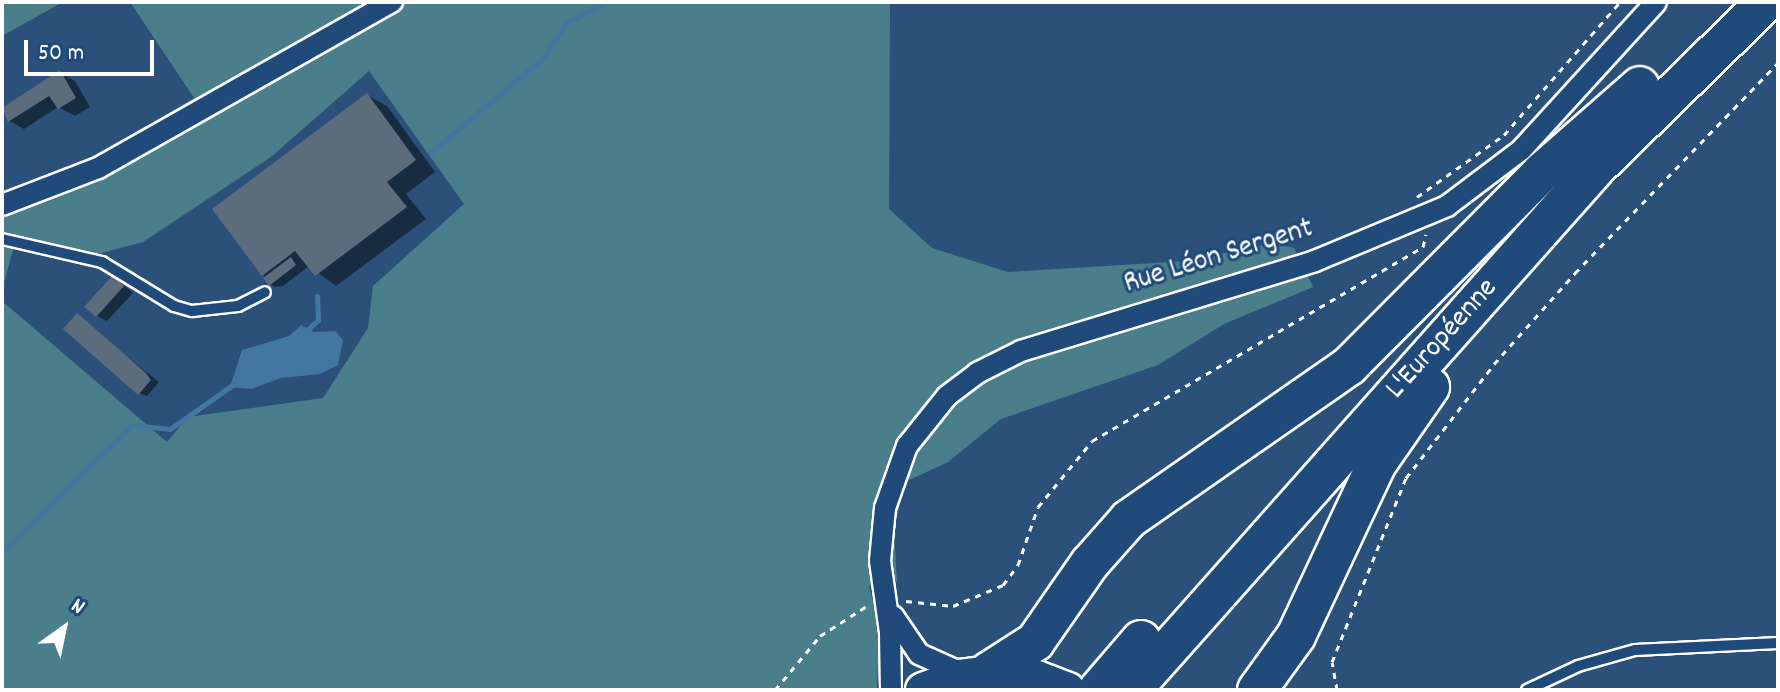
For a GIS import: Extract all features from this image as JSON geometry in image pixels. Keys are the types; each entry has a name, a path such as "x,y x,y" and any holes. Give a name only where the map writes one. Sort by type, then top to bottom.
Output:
{"highway":[{"name":"L'Européenne","path":"1132,690 1151,649 1640,86 1727,2"},
{"name":"L'Européenne","path":"1098,690 1151,649 1644,118 1766,2"},
{"path":"977,674 1035,642 1090,563 1129,519 1338,376 1542,172 1640,86"},
{"path":"1257,690 1296,636 1376,465 1518,277 1533,238"}],"main road":[{"path":"923,690 977,674 1027,675 1068,690"}],"street":[{"path":"2,205 98,168 392,2"},
{"name":"Rue Léon Sergent","path":"891,690 887,601 879,548 892,480 923,423 966,381 1021,351 1315,261 1421,220 1511,159 1656,2"},
{"path":"887,601 919,654 977,674"}],"lane":[{"path":"2,239 102,262 174,306 192,311 238,306 265,292"},
{"path":"1527,690 1567,670 1635,650 1778,643"}],"path":[{"path":"775,690 802,652 856,609 887,601 953,606 1003,585 1018,565 1038,507 1092,441 1423,247 1427,239 1415,198 1504,135 1620,2"},
{"path":"1337,690 1332,662 1406,478 1494,364 1575,273 1778,63"}],"green space":[{"path":"2,2 63,2 2,36"},
{"path":"130,2 890,2 889,209 932,248 1008,272 1187,261 1273,243 1294,248 1313,287 1224,324 1158,365 1001,419 948,462 905,482 894,530 897,582 869,586 879,626 877,690 2,690 2,301 167,442 188,417 323,398 368,328 373,286 464,204 369,71 271,157 143,242 83,258 15,242 2,291 2,194 112,148 194,98"}],"water":[{"path":"301,325 314,332 335,331 343,340 338,365 320,374 281,378 251,389 230,387 242,350 289,336"}],"building":[{"path":"60,70 76,98 58,109 49,96 8,122 2,108"},
{"path":"367,93 416,160 387,182 407,207 315,276 295,251 262,276 212,209"},
{"path":"291,257 296,265 269,286 263,278"},
{"path":"113,275 124,286 96,317 84,307"},
{"path":"77,313 151,380 138,395 63,329"}],"waterway":[{"path":"431,152 542,59 566,23 606,2"},
{"path":"307,330 318,320 317,296"},
{"path":"2,552 132,425 170,429 234,384"}]}
